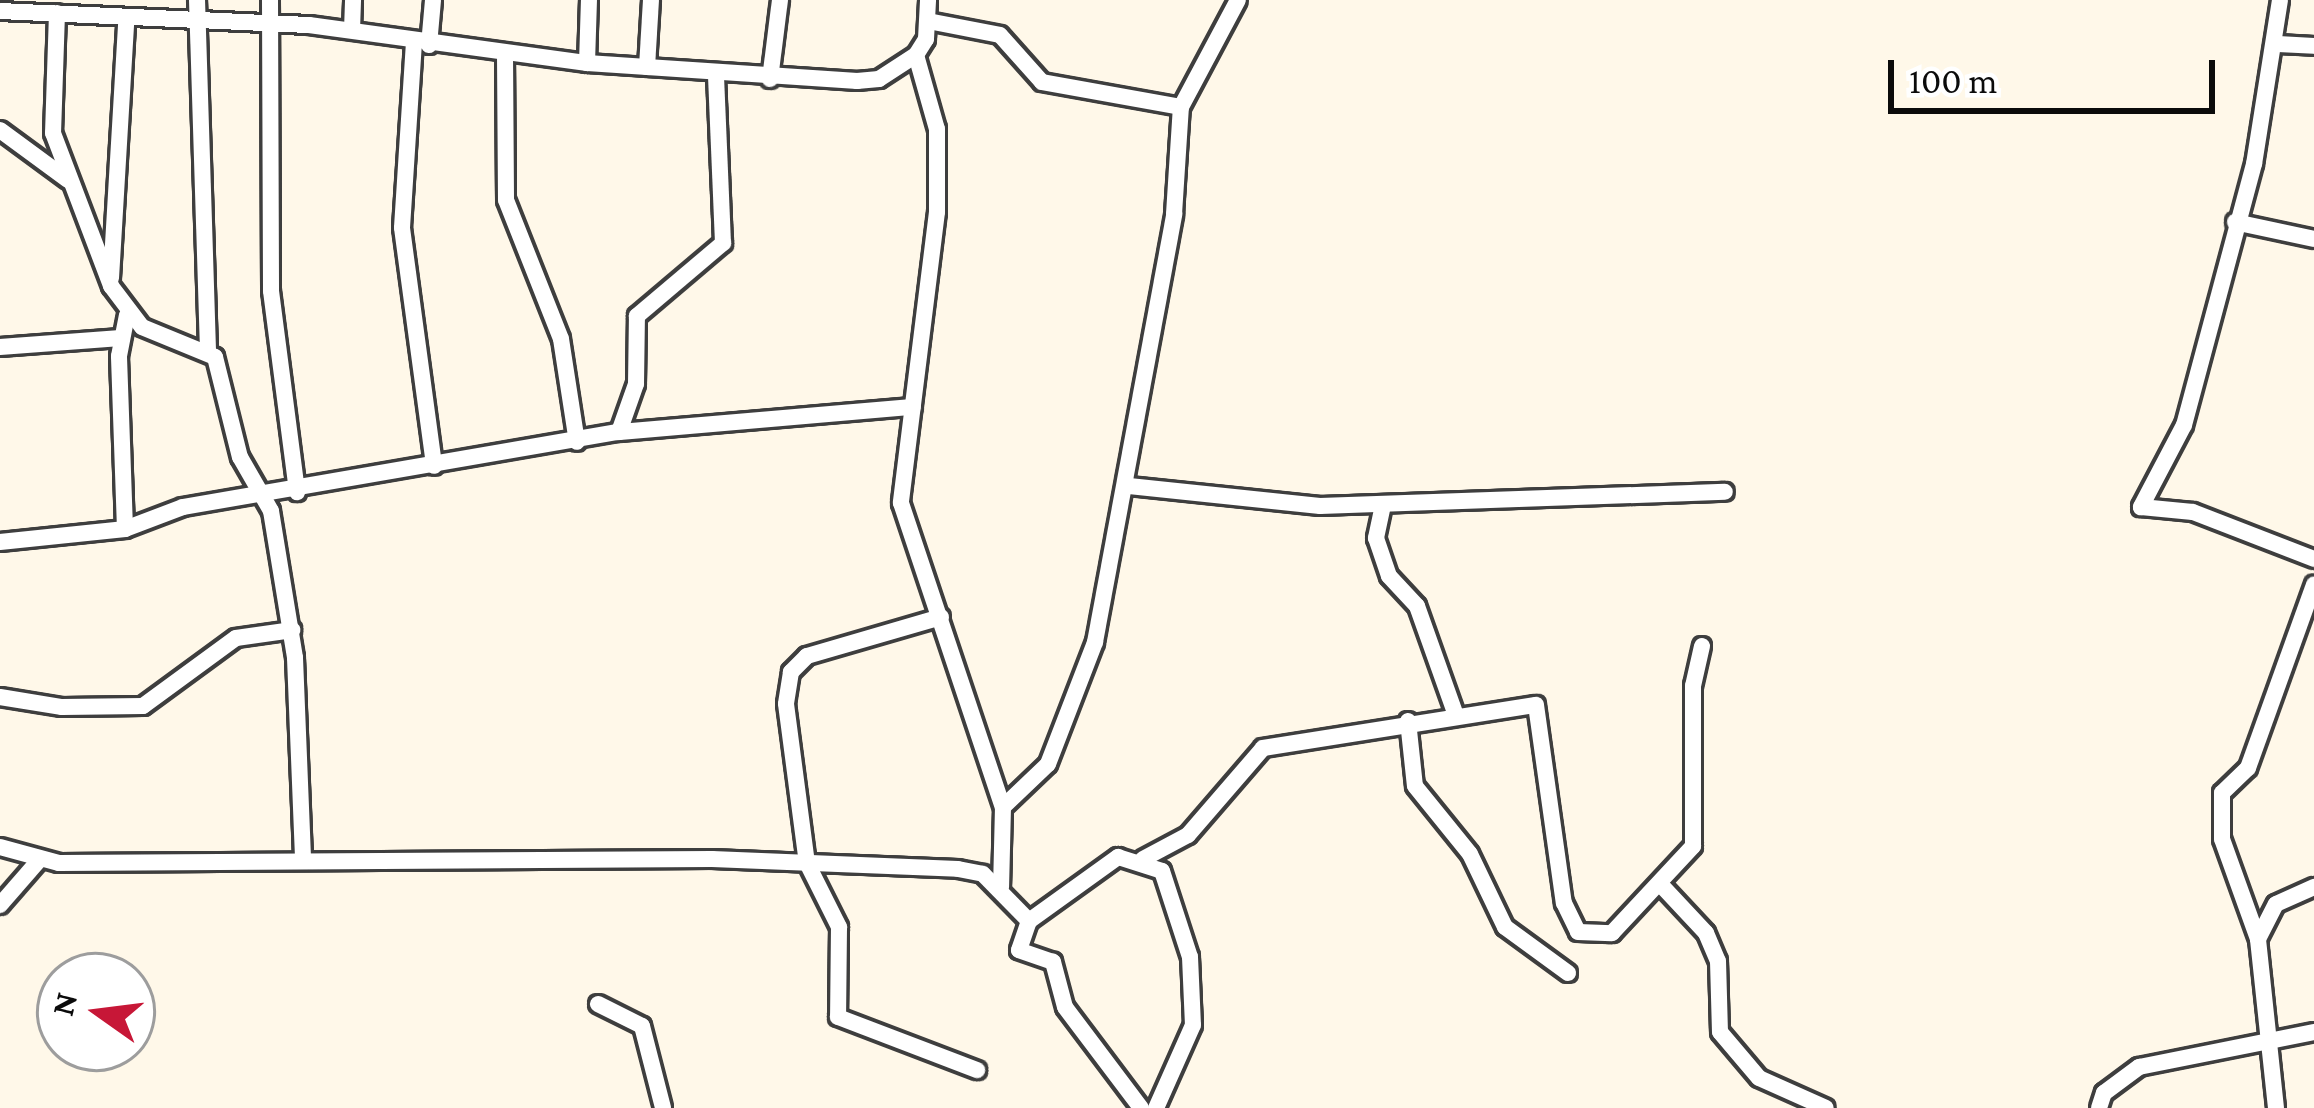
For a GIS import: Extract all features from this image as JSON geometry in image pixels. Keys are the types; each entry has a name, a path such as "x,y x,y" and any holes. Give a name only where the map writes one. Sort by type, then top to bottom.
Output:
{"street":[{"path":"197,0 208,351"},
{"path":"270,0 271,291 297,492"},
{"path":"352,30 353,0"},
{"path":"433,0 421,44 402,228 434,466"},
{"path":"587,64 589,0"},
{"path":"647,68 651,0"},
{"path":"770,79 780,0"},
{"path":"928,0 928,21 916,55 937,129 937,212 902,513 1003,807 1001,887"},
{"path":"1003,807 1048,764 1095,642 1130,486 1174,214 1181,107 1238,0"},
{"path":"2280,0 2278,44 2174,457 2141,507 2193,512 2314,559"},
{"path":"0,11 51,9 125,22 352,30 505,55 770,79 879,79 916,55"},
{"path":"51,9 48,108 111,286 127,315 208,351 221,368 240,457 266,497 292,629 303,858"},
{"path":"928,21 1000,35 1042,82 1181,107"},
{"path":"111,286 125,22"},
{"path":"2278,44 2314,46"},
{"path":"505,55 506,200 561,339 577,442"},
{"path":"619,432 636,384 637,316 723,243 716,74"},
{"path":"0,130 74,184"},
{"path":"2235,222 2314,239"},
{"path":"124,529 121,338 127,315"},
{"path":"0,346 121,338"},
{"path":"0,542 124,529 183,507 297,492 619,432 913,407"},
{"path":"1130,486 1383,505 1725,492"},
{"path":"1383,505 1376,538 1382,557 1426,627 1455,713"},
{"path":"2276,1108 2258,939 2222,839 2222,793 2248,768 2314,585"},
{"path":"941,617 807,656 791,672 786,704 806,863 839,927 838,1017 977,1070"},
{"path":"0,697 62,707 143,706 208,652 236,638 292,629"},
{"path":"1143,859 1188,836 1263,748 1455,713 1536,705 1553,860 1579,932 1612,933 1663,886 1693,846 1693,686 1702,646"},
{"path":"1408,721 1415,787 1470,854 1504,927 1527,951 1568,973"},
{"path":"0,847 40,859 806,863 958,869 1001,887 1029,921"},
{"path":"1141,1108 1065,1007 1052,962 1019,950 1029,921 1118,857 1143,859 1162,871 1174,900 1195,1002 1187,1047 1156,1108"},
{"path":"0,905 40,859"},
{"path":"1663,886 1706,933 1718,961 1720,1032 1759,1078 1826,1108"},
{"path":"2258,939 2276,904 2314,887"},
{"path":"598,1004 642,1026 663,1108"},
{"path":"2099,1108 2104,1093 2139,1067 2314,1032"}]}
